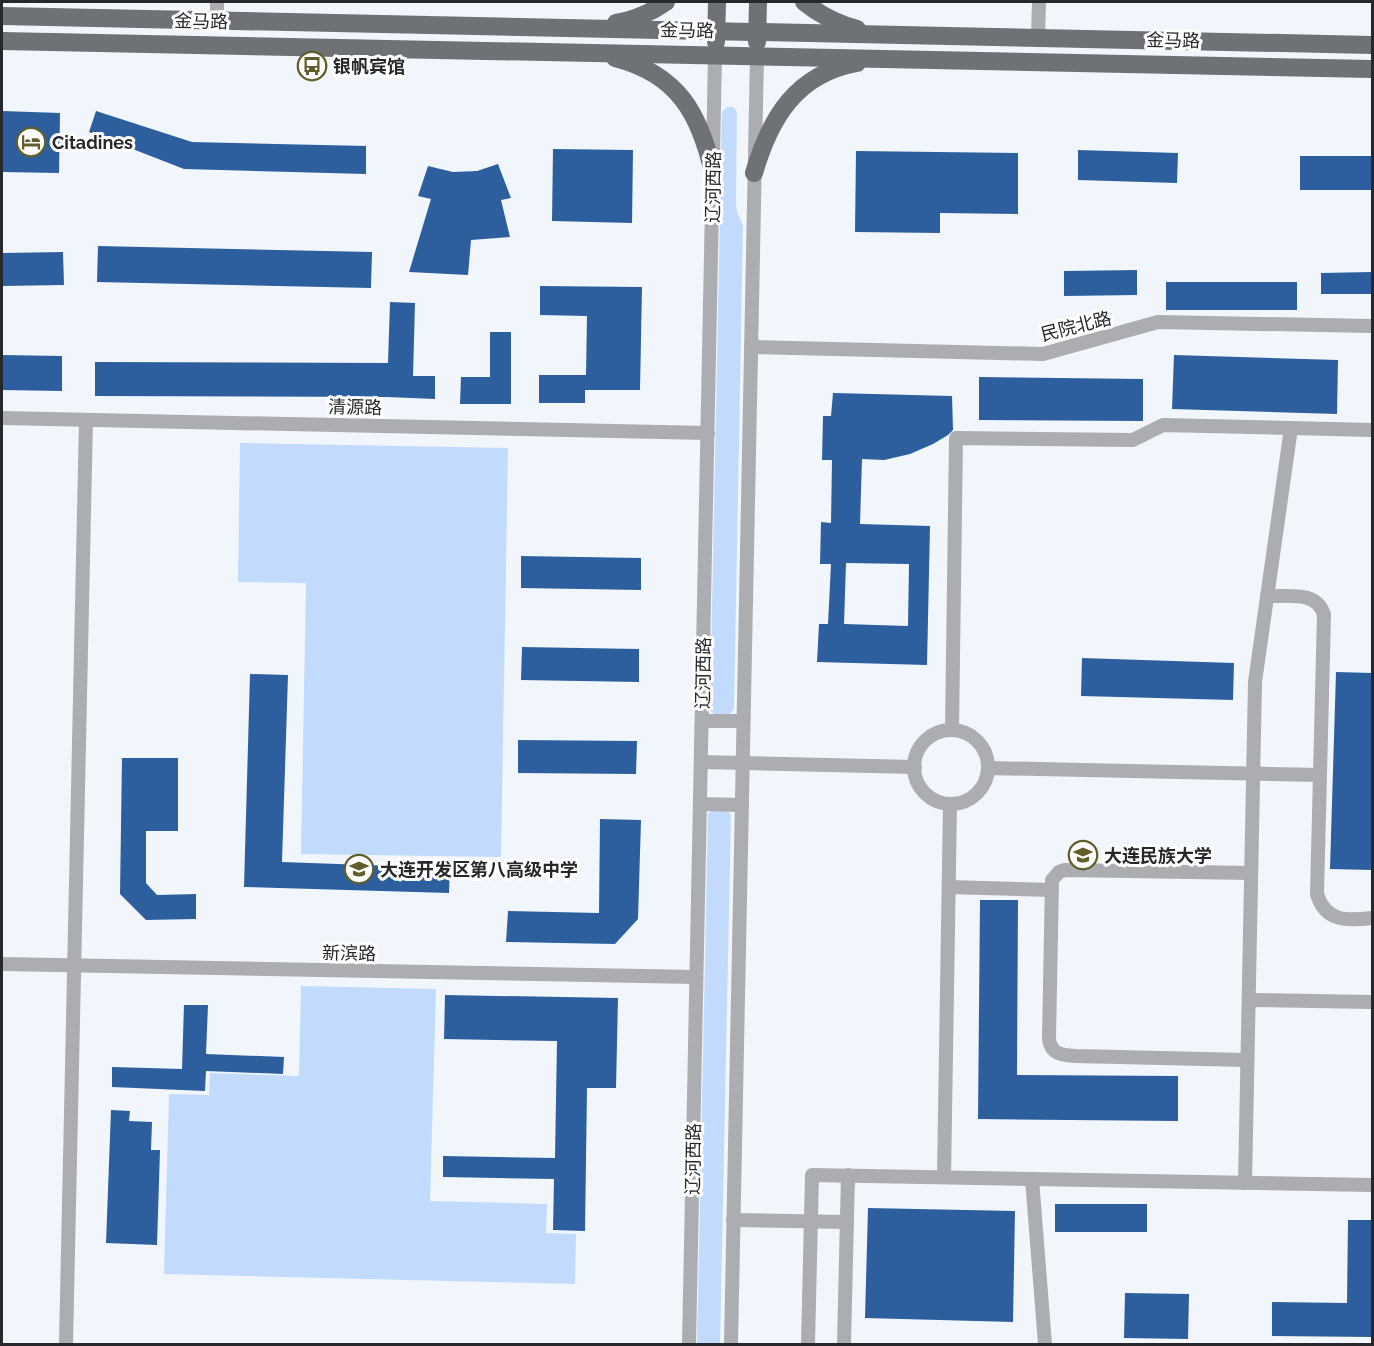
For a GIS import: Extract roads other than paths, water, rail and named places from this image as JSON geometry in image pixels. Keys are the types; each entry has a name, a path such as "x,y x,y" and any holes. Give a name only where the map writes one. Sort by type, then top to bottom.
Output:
{"main road":[{"path":"593,28 629,21 666,2"},
{"name":"辽河西路","path":"716,56 717,2"},
{"path":"757,56 758,2"},
{"path":"804,2 817,13 847,26 879,34"},
{"name":"金马路","path":"2,16 1372,45"},
{"name":"金马路","path":"2,41 1372,69"},
{"path":"592,53 627,61 657,75 679,93 697,120 713,173"},
{"path":"754,173 762,144 777,116 794,94 817,77 846,65 881,59"}],"street":[{"path":"217,2 217,21"},
{"path":"1038,38 1039,2"},
{"name":"辽河西路","path":"689,1344 716,56"},
{"path":"731,1344 757,56"},
{"name":"民院北路","path":"751,347 1043,354 1158,322 1372,326"},
{"name":"清源路","path":"2,418 708,433"},
{"path":"66,1344 86,420"},
{"path":"951,730 956,438 1133,440 1163,425 1372,430"},
{"path":"1245,1183 1256,681 1290,428"},
{"path":"1267,596 1308,597 1317,601 1322,608 1324,615 1317,894 1320,904 1328,912 1340,918 1354,920 1372,918"},
{"path":"702,721 743,721"},
{"path":"951,730 963,732 974,738 987,756 988,768 981,790 962,803 950,804 938,802 927,795 919,785 915,767 920,749 928,739 951,730"},
{"path":"701,762 915,767"},
{"path":"988,768 1320,775"},
{"path":"700,804 742,805"},
{"path":"944,1177 950,804"},
{"path":"1247,1060 1075,1056 1056,1053 1050,1047 1049,1039 1052,880 1055,875 1065,870 1251,873"},
{"path":"949,887 1052,890"},
{"name":"新滨路","path":"2,964 696,977"},
{"path":"1249,1000 1372,1002"},
{"path":"808,1344 812,1175 1372,1185"},
{"path":"844,1344 848,1175"},
{"path":"1032,1179 1045,1344"},
{"path":"733,1220 847,1222"}],"place":[{"name":"银帆宾馆","path":"312,66"},
{"name":"Citadines","path":"31,142"},
{"name":"大连民族大学","path":"1083,855"},
{"name":"大连开发区第八高级中学","path":"359,869"}]}
